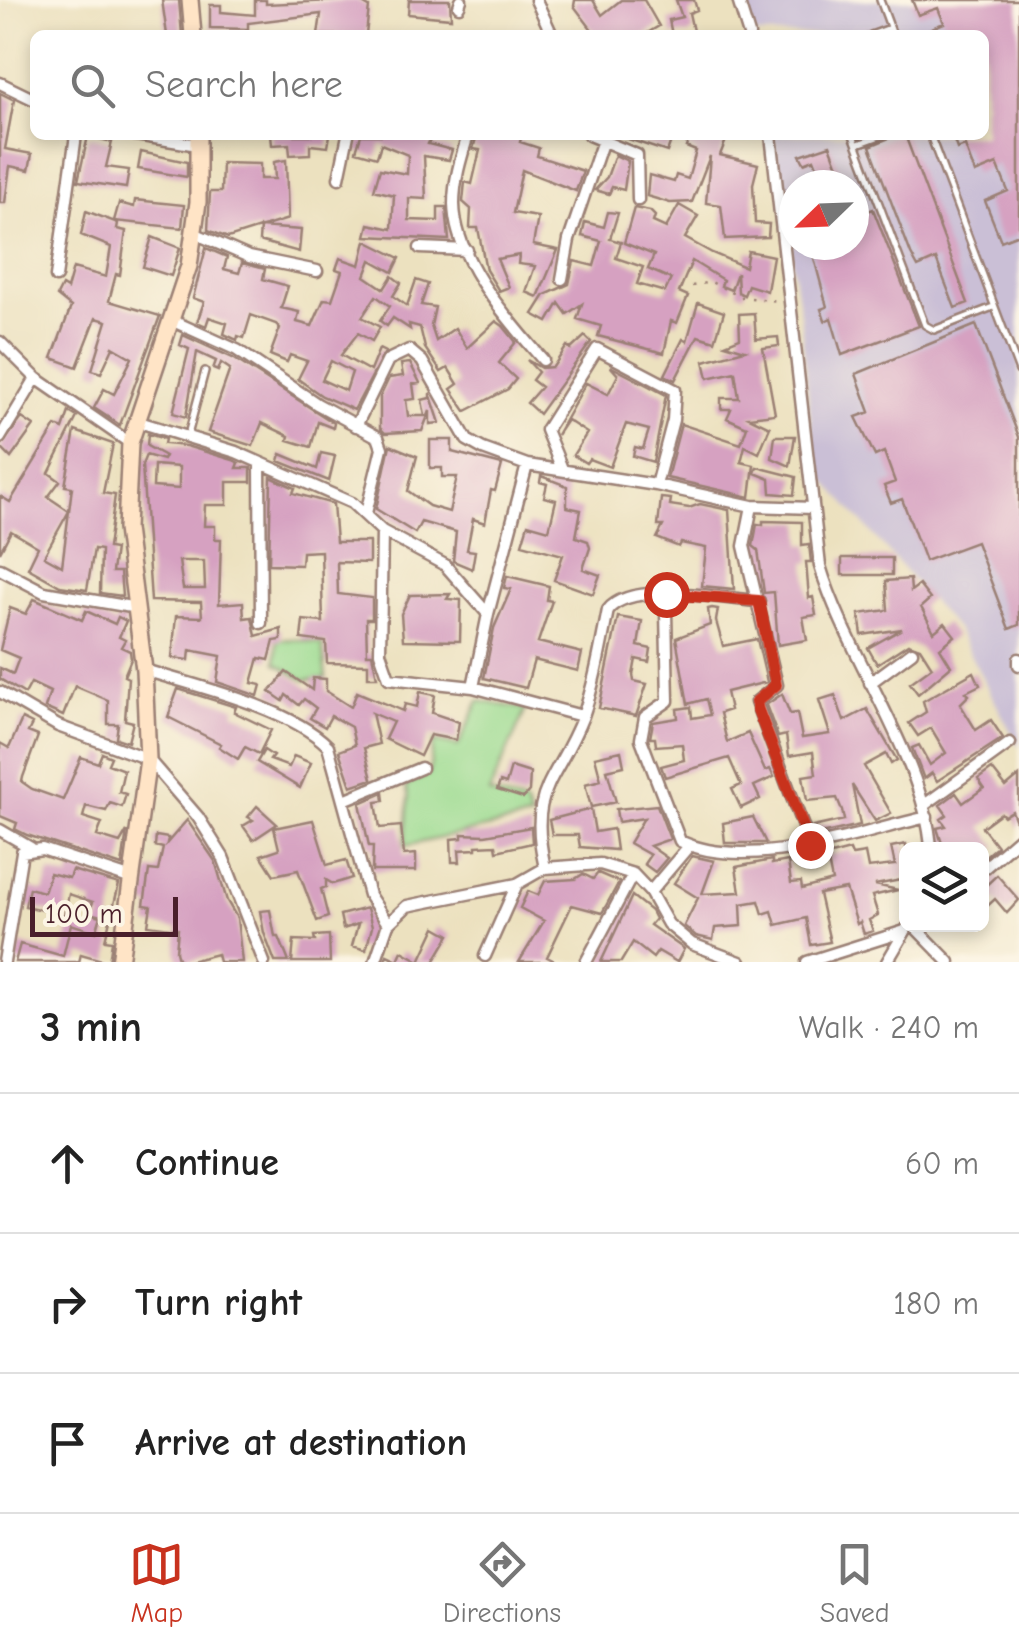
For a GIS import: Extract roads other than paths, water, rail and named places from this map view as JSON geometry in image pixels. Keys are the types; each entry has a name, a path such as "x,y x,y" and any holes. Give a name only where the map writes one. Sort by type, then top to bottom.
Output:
{"street":[{"path":"190,0 193,30"},
{"path":"536,0 550,30"},
{"path":"738,0 747,30"},
{"path":"0,83 30,98"},
{"path":"56,277 75,140"},
{"path":"120,962 148,759 144,670 126,529 130,443 174,321 194,234 198,140"},
{"path":"340,178 347,140"},
{"path":"466,140 456,175 454,208 467,250 492,295 543,360"},
{"path":"562,279 569,240 603,140 637,155 638,200"},
{"path":"771,140 820,566 830,602 870,682 924,811 930,842"},
{"path":"194,234 248,257 317,272"},
{"path":"420,248 467,250"},
{"path":"174,321 237,350 381,442 366,514"},
{"path":"0,342 36,378 130,443"},
{"path":"356,426 388,360 409,350 422,360 466,440 527,466 656,485 752,506 813,508"},
{"path":"562,469 546,430 597,350 675,390 673,420 656,485"},
{"path":"0,438 36,378"},
{"path":"139,422 260,462 352,503 382,532 444,565 488,614"},
{"path":"260,462 261,623"},
{"path":"473,687 527,466"},
{"path":"752,506 744,546 776,685 756,702 810,845"},
{"path":"382,532 382,668 400,682 473,687 582,716"},
{"path":"0,569 44,592 137,608"},
{"path":"546,868 538,816 542,796 582,716 608,610 615,601 638,594 759,601"},
{"path":"666,612 668,702 645,718 641,738 680,841 689,846 713,854 810,845 924,811 1010,743"},
{"path":"870,682 912,652"},
{"path":"144,670 285,716 314,732 328,746 369,894 388,924"},
{"path":"0,692 58,726 148,759 198,816 223,857 264,962"},
{"path":"344,800 421,768"},
{"path":"0,830 31,848 132,879"},
{"path":"989,864 1019,838"},
{"path":"650,892 689,846"},
{"path":"4,962 20,859 31,848"},
{"path":"375,962 388,924 407,906 518,884 546,868 600,864 632,874 650,892 668,924 692,944 740,962"},
{"path":"586,962 632,874"},
{"path":"485,956 518,884"},
{"path":"806,962 899,930"},
{"path":"887,962 906,932"},
{"path":"915,932 949,962"}],"lane":[{"path":"880,0 892,30"},
{"path":"856,140 925,325 934,330 946,327 993,307"},
{"path":"857,145 870,140"},
{"path":"932,140 1019,372"},
{"path":"187,438 205,371"}]}
